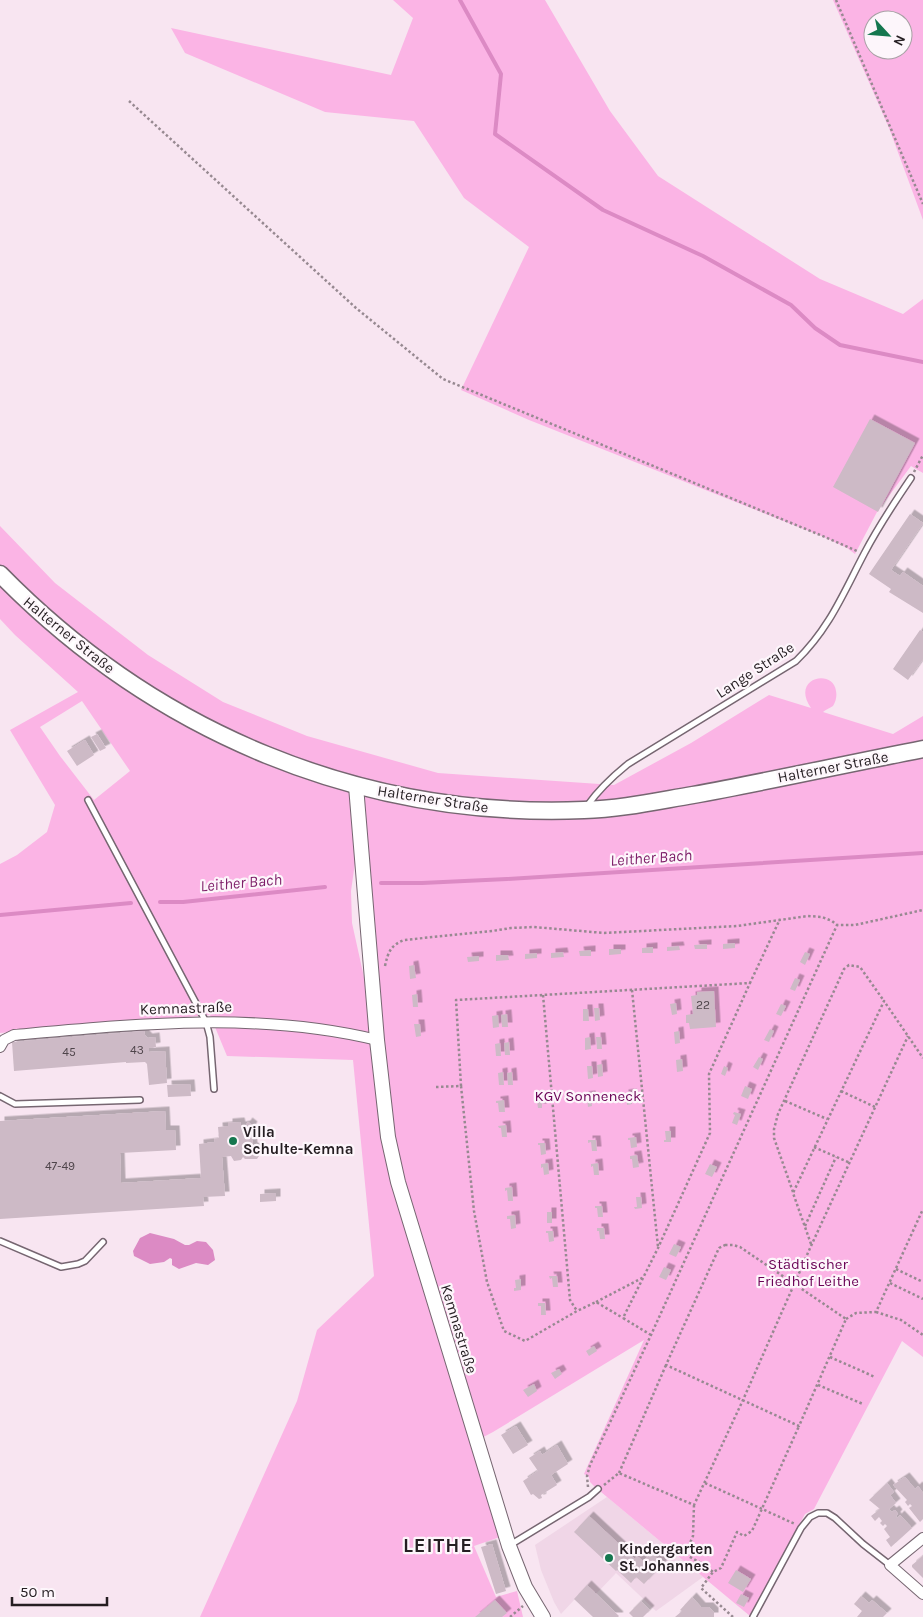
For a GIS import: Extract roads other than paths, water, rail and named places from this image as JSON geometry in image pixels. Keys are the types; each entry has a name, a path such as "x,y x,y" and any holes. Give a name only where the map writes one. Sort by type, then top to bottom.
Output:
{"main road":[{"name":"Halterner Straße","path":"0,574 69,638 124,680 212,730 299,768 356,786 441,804 501,810 584,810 622,807 709,792 923,749"}],"street":[{"name":"Kemnastraße","path":"356,786 377,1040 388,1137 398,1182 509,1546 525,1586 541,1616"},
{"name":"Kemnastraße","path":"0,1047 4,1040 14,1035 90,1028 206,1022 250,1022 302,1027 377,1040"},
{"path":"923,1538 890,1565 923,1594"}],"lane":[{"name":"Lange Straße","path":"584,810 609,779 628,764 796,661 812,645 824,630 882,522 911,478"},
{"path":"88,800 206,1022 210,1037 214,1089"},
{"path":"0,1096 14,1104 140,1100"},
{"path":"0,1241 61,1267 85,1261 103,1242"},
{"path":"509,1546 598,1490"},
{"path":"753,1617 801,1528 810,1517 818,1513 827,1513 835,1518 863,1544 890,1565"}],"waterway":[{"path":"460,0 501,74 495,134 603,210 703,256 791,305 815,328 840,345 923,362"},
{"name":"Leither Bach","path":"381,883 507,879 923,853"},
{"name":"Leither Bach","path":"160,902 183,902 325,887"},
{"name":"Leither Bach","path":"0,915 131,903"}],"place":[{"name":"Villa Schulte-Kemna","path":"233,1141"},
{"name":"Kindergarten St. Johannes","path":"609,1558"}],"district":[{"name":"LEITHE","path":"438,1545"}],"park label":[{"name":"KGV Sonneneck","path":"588,1096"},
{"name":"Städtischer Friedhof Leithe","path":"808,1272"}]}
